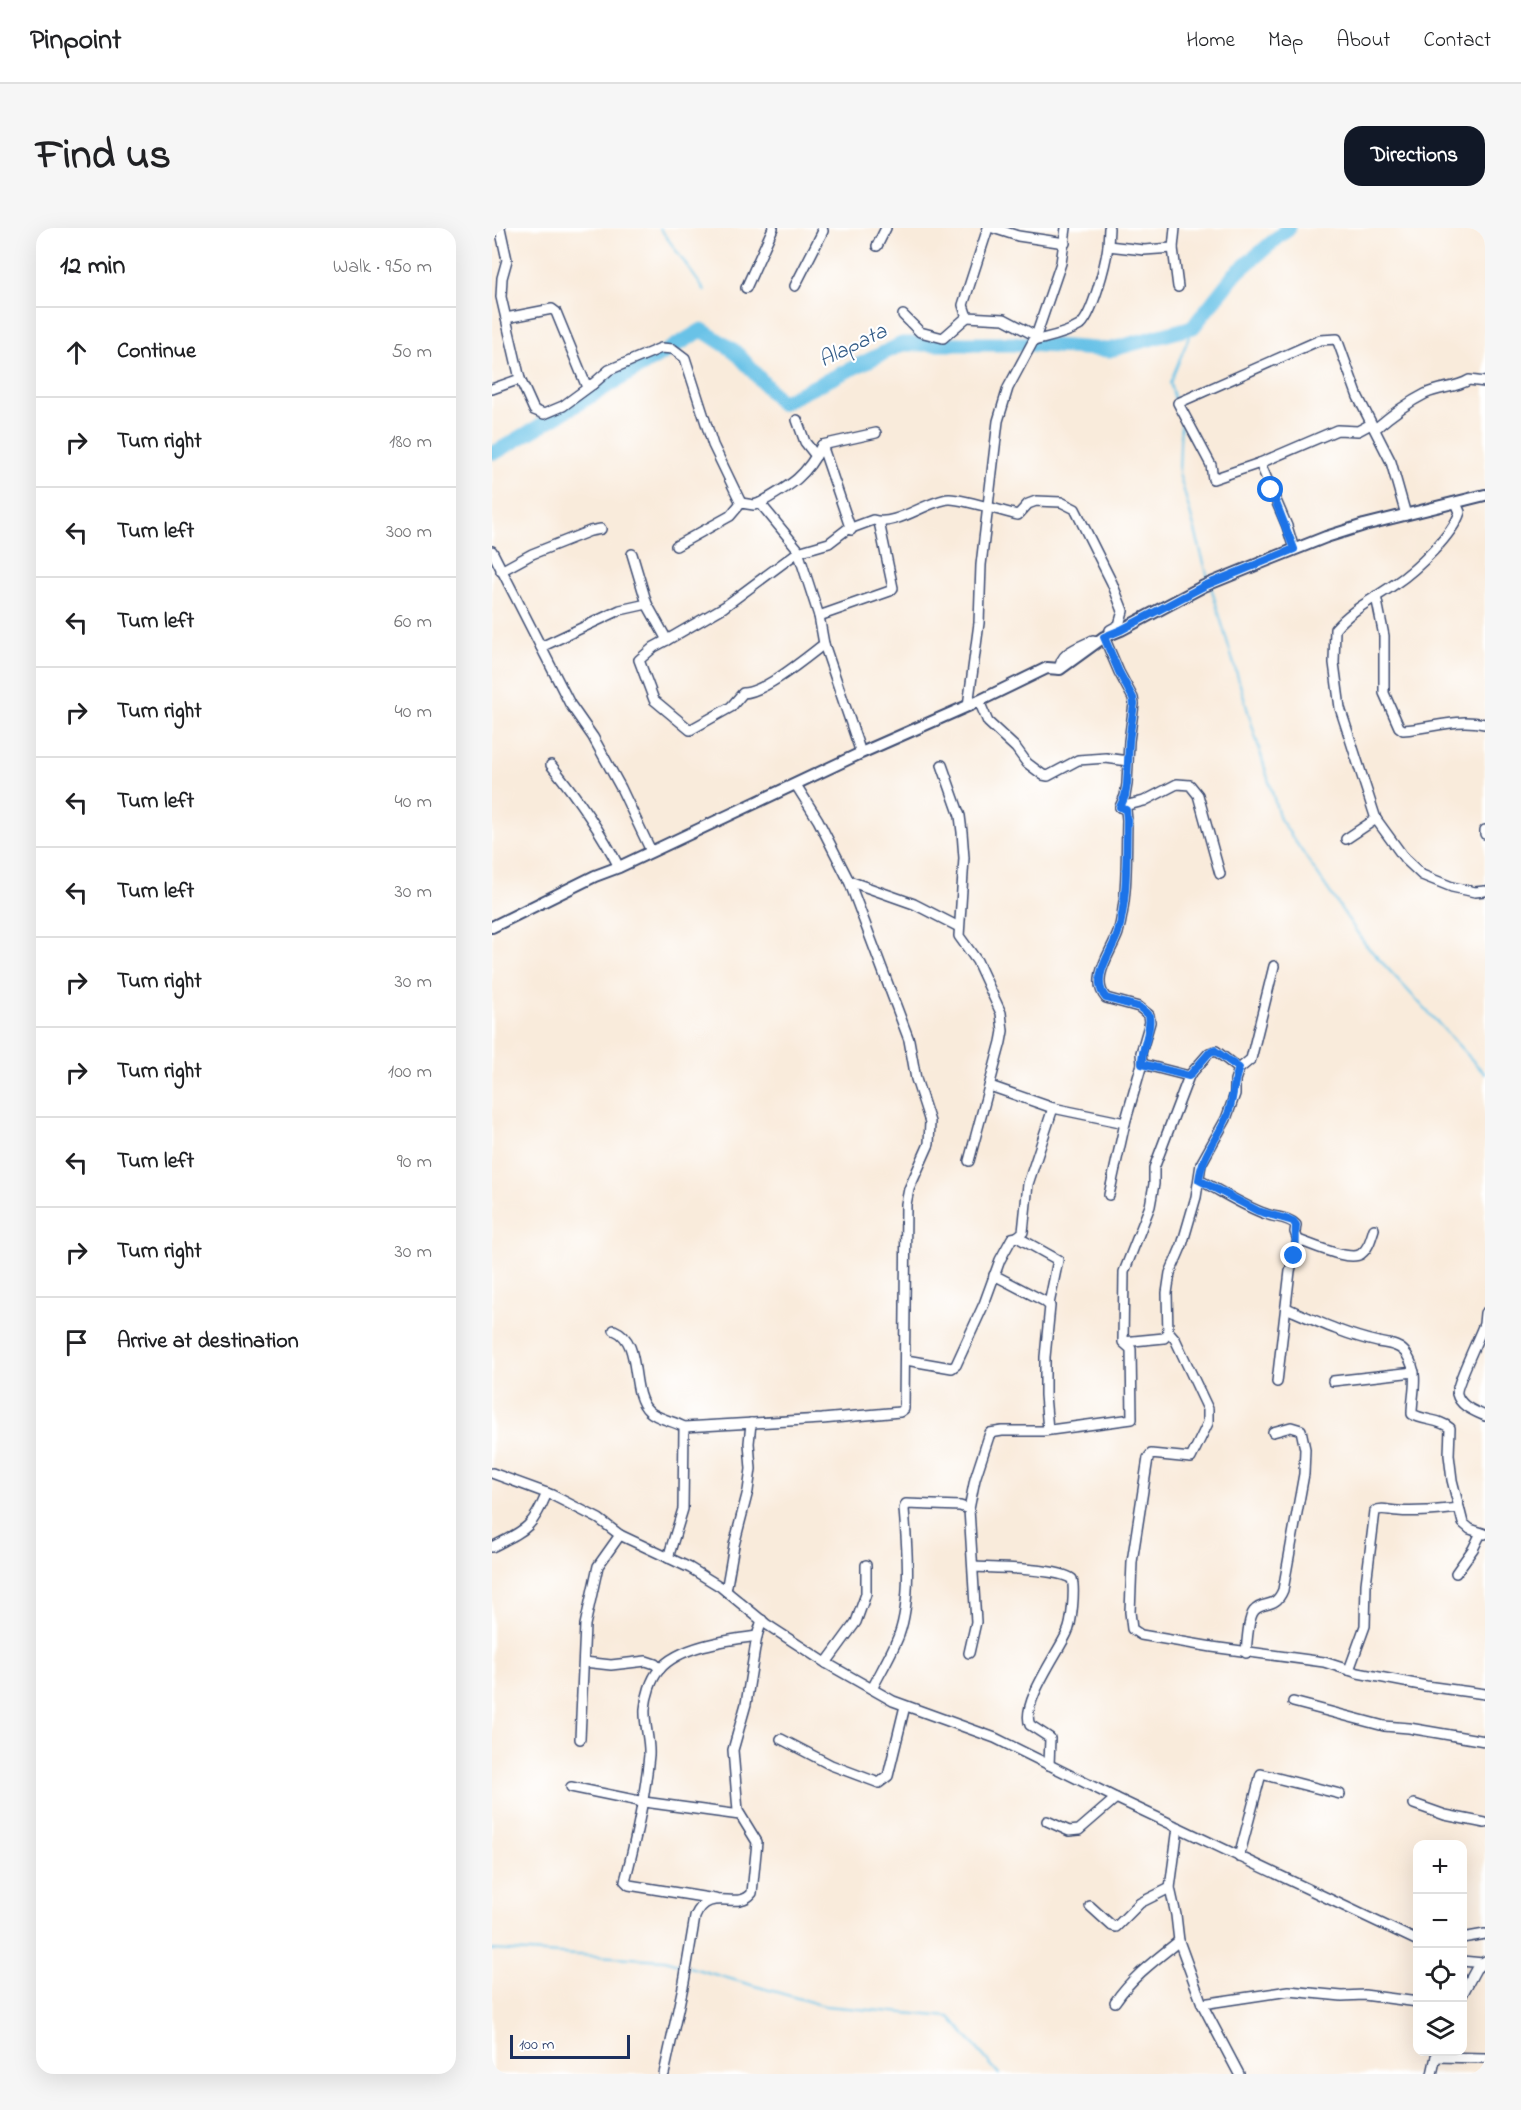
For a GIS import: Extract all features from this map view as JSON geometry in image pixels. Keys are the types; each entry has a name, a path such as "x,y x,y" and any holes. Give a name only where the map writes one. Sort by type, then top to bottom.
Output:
{"main road":[{"path":"492,927 595,876 619,867 861,753 974,704 1047,668 1060,669 1104,637 1204,586 1294,549 1352,529 1485,495"}],"street":[{"path":"500,228 507,260 501,290 506,318 520,379 534,410 544,414 563,406 609,370 628,360 661,348 673,349 685,357 713,445 741,503"},
{"path":"747,288 773,228"},
{"path":"795,286 823,231 822,228"},
{"path":"878,246 886,228"},
{"path":"967,317 963,305 988,228"},
{"path":"993,228 1018,236 1065,243"},
{"path":"1066,228 1061,263 1035,338 1008,388 998,421 980,584 974,704 988,722 1016,748 1027,763 1043,775 1048,776 1078,760 1106,758 1128,761"},
{"path":"903,315 920,333 943,338 967,317 1004,319 1035,338 1054,336 1082,324 1093,306 1108,246 1109,228"},
{"path":"1175,228 1173,248 1178,287"},
{"path":"1108,246 1128,249 1173,248"},
{"path":"506,318 552,309 556,312 583,380 586,385 593,384"},
{"path":"1406,515 1391,462 1373,426 1353,384 1337,339 1320,340 1178,403 1211,465 1213,479 1260,463 1337,430 1358,430 1373,426 1426,393 1462,384 1469,380 1485,382"},
{"path":"492,389 520,379"},
{"path":"797,420 805,442 816,456"},
{"path":"741,503 753,505 760,503 785,489 812,465 822,445 876,433"},
{"path":"822,445 851,530"},
{"path":"1260,463 1287,526 1294,549"},
{"path":"824,644 761,688 743,693 731,707 690,730 654,700 639,660 654,646 724,607 798,552 829,543 846,530 873,520 879,522 904,516 934,502 952,499 1018,515 1028,504 1035,501 1061,502 1076,509 1123,611 1119,625 1063,656 1060,669"},
{"path":"676,546 730,516 741,503"},
{"path":"760,503 798,552 819,616 824,644 861,753"},
{"path":"1456,503 1460,512 1446,537 1396,584 1361,605 1335,629 1335,663 1340,708 1376,819 1405,859 1422,875 1452,887 1475,892 1485,891"},
{"path":"819,616 893,588 879,522"},
{"path":"501,571 532,554 590,531 601,529"},
{"path":"492,552 570,704 593,737 621,788 651,852"},
{"path":"632,554 647,604 667,640"},
{"path":"1376,596 1384,636 1384,693 1399,727 1403,730 1421,729 1458,721 1485,724"},
{"path":"541,647 620,610 647,604"},
{"path":"1104,637 1134,704 1125,796 1120,807"},
{"path":"551,765 593,821 619,867"},
{"path":"942,765 960,816 962,832 964,858 959,936 977,961 1003,1021 1001,1042 969,1161"},
{"path":"1120,807 1144,801 1177,784 1190,785 1198,795 1220,874"},
{"path":"614,1330 624,1337 633,1357 640,1396 646,1408 649,1412 684,1427 900,1412 904,1407 907,1196 929,1144 930,1122 916,1079 909,1040 849,881 818,820 796,785"},
{"path":"1109,1195 1125,1124 1142,1064 1142,1053 1150,1022 1149,1015 1139,1007 1106,998 1100,989 1106,959 1119,930 1124,898 1127,820 1126,810 1120,807"},
{"path":"1346,839 1376,819"},
{"path":"849,881 914,904 959,927"},
{"path":"1123,1341 1164,1338 1168,1331 1166,1306 1168,1281 1197,1197 1205,1155 1226,1119 1239,1068 1251,1059 1274,966"},
{"path":"969,1653 976,1622 969,1509 975,1479 989,1434 1002,1431 1048,1430 1132,1419 1131,1349 1123,1341 1123,1279 1125,1264 1150,1206 1154,1168 1189,1076 1214,1050 1239,1068"},
{"path":"1142,1064 1189,1076"},
{"path":"990,1086 1053,1108 1125,1124"},
{"path":"906,1360 954,1367 984,1304 1010,1239 1023,1232 1028,1184 1053,1108"},
{"path":"1199,1180 1258,1211 1293,1221 1296,1225 1295,1232 1298,1240 1290,1271 1277,1382"},
{"path":"1298,1240 1348,1257 1359,1256 1367,1248 1374,1229"},
{"path":"1017,1237 1058,1261 1049,1304 1045,1357 1048,1430"},
{"path":"994,1275 1049,1304"},
{"path":"1286,1308 1358,1337 1400,1347 1406,1353 1414,1372 1416,1385 1412,1414 1446,1424 1450,1428 1449,1455 1463,1523 1470,1529 1483,1533 1456,1574"},
{"path":"1485,1313 1484,1324 1456,1388 1459,1400 1466,1407 1485,1416"},
{"path":"1168,1331 1175,1339 1202,1393 1209,1415 1208,1423 1191,1458 1151,1454 1148,1458 1132,1562 1130,1623 1132,1629 1141,1635 1246,1653 1324,1662 1350,1670 1426,1686 1485,1694"},
{"path":"1333,1381 1414,1372"},
{"path":"726,1591 734,1545 748,1491 751,1468 749,1443 751,1423"},
{"path":"668,1558 683,1509 684,1427"},
{"path":"1246,1653 1251,1615 1259,1607 1281,1598 1304,1474 1305,1449 1301,1430 1291,1427 1273,1431"},
{"path":"492,1473 548,1493 599,1519 620,1535 690,1568 726,1591 762,1620 825,1663 904,1706 995,1738 1413,1939"},
{"path":"492,1547 528,1527 538,1514 548,1493"},
{"path":"872,1689 903,1621 906,1594 904,1506 910,1503 960,1506 969,1509"},
{"path":"1350,1670 1365,1626 1369,1555 1375,1510 1379,1508 1424,1511 1459,1508"},
{"path":"580,1739 585,1625 595,1575 609,1548 620,1535"},
{"path":"825,1663 856,1622 866,1594 866,1564"},
{"path":"974,1567 1051,1573 1072,1579 1069,1631 1032,1698 1028,1718 1030,1725 1050,1738 1049,1765"},
{"path":"757,1636 708,1644 680,1655 660,1668 652,1683 645,1710 649,1751 644,1802 626,1883 718,1899 743,1900 752,1893 757,1842 740,1815 735,1794 734,1744 746,1704 757,1636 762,1620"},
{"path":"584,1662 611,1665 646,1661 660,1668"},
{"path":"1293,1702 1384,1726 1444,1733 1485,1741"},
{"path":"781,1739 831,1765 879,1783 888,1776 904,1706"},
{"path":"1239,1857 1261,1774 1340,1794"},
{"path":"571,1787 644,1802 740,1815"},
{"path":"1047,1821 1069,1831 1079,1830 1116,1798"},
{"path":"1414,1804 1445,1815 1485,1823"},
{"path":"1178,1827 1170,1888 1179,1941 1202,2004 1239,2074"},
{"path":"1090,1906 1116,1927 1140,1903 1170,1888"},
{"path":"664,2074 695,1917 699,1908 708,1901 718,1899"},
{"path":"1467,1937 1485,1934"},
{"path":"1115,2002 1145,1967 1179,1941"},
{"path":"1467,1962 1482,1966 1467,1988"},
{"path":"1202,2004 1289,1991 1342,1996 1364,1995 1413,2001"},
{"path":"1432,2074 1436,2056"},
{"path":"1460,2056 1485,2058"}],"waterway":[{"path":"660,228 705,291"},
{"name":"Alapata","path":"492,452 496,452 702,330 736,352 781,403 902,344 1028,344 1109,350 1193,327 1235,274 1289,228"},
{"path":"1175,400 1170,383 1193,327"},
{"path":"1181,417 1179,473 1209,581"},
{"path":"1211,587 1280,819 1365,944 1485,1074"},
{"path":"492,1950 665,1960 684,1966"},
{"path":"689,1967 825,2006 950,2017 999,2074"}],"route":[{"path":"1271,490 1287,526 1294,549 1204,586 1104,637 1134,704 1127,784 1120,807 1126,810 1127,820 1124,898 1119,930 1106,959 1100,989 1106,998 1139,1007 1149,1015 1150,1022 1142,1049 1142,1064 1189,1076 1214,1050 1239,1068 1226,1119 1201,1164 1199,1180 1258,1211 1293,1221 1296,1225 1295,1232 1298,1240 1294,1256"}]}
